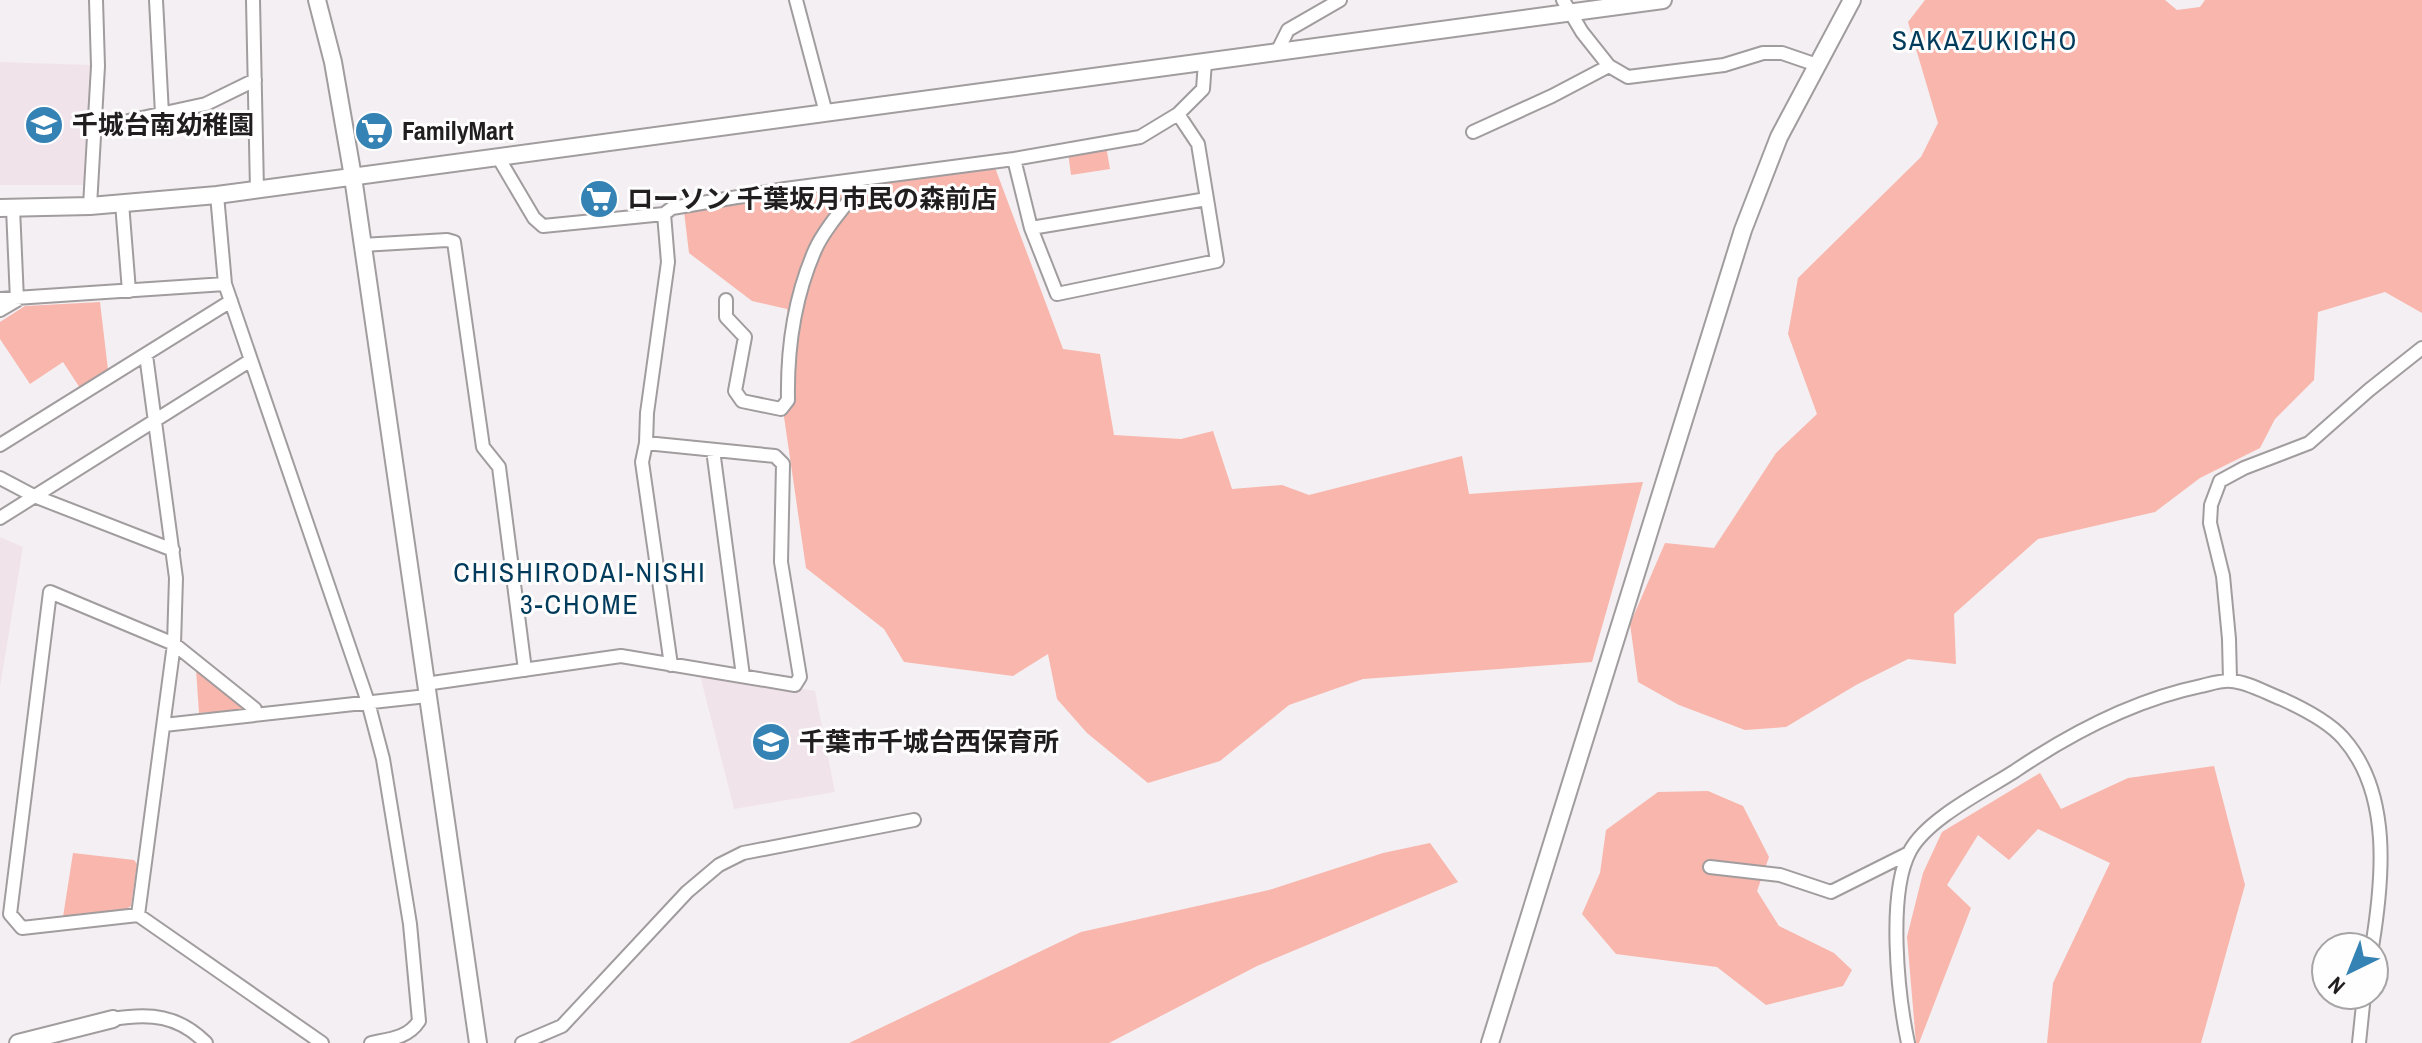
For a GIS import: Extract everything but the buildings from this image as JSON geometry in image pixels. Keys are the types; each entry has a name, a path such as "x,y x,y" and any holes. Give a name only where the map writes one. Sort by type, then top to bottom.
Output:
{"street":[{"path":"90,206 98,66 96,0"},
{"path":"156,0 162,114"},
{"path":"253,0 257,190"},
{"path":"317,0 333,62 353,177 478,1043"},
{"path":"796,0 826,113"},
{"path":"1277,52 1288,30 1340,0"},
{"path":"17,300 6,208 90,206 257,190 1277,52 1567,6 1663,0"},
{"path":"1490,1043 1743,230 1779,137 1849,1"},
{"path":"1567,6 1609,66 1628,77 1724,65 1763,53 1782,53 1817,65"},
{"path":"498,157 534,218 543,226 664,214 672,208 785,189 1014,159 1140,137 1178,114 1203,89 1205,62"},
{"path":"1473,132 1609,66"},
{"path":"96,128 206,104 255,80"},
{"path":"1014,159 1031,228 1057,294 1217,261 1198,144 1178,114"},
{"path":"726,300 726,317 745,337 735,391 742,401 781,409 788,400 787,355 796,310 816,248 865,180"},
{"path":"217,195 225,284 368,702 383,759 410,924 419,1021 414,1029 399,1037 371,1043"},
{"path":"1031,228 1207,199"},
{"path":"122,203 129,291"},
{"path":"664,214 668,262 642,462 671,665"},
{"path":"362,245 454,242 483,447 499,467 525,670"},
{"path":"0,299 225,284"},
{"path":"0,310 17,300"},
{"path":"0,445 231,301"},
{"path":"2230,680 2223,576 2210,523 2211,505 2220,481 2244,468 2309,443 2422,348"},
{"path":"138,915 174,644 176,578 146,355"},
{"path":"0,518 251,360"},
{"path":"164,725 368,702 525,670 621,656 795,685 800,677 781,562 783,464 775,456 646,443"},
{"path":"713,450 743,676"},
{"path":"0,478 34,496 173,550"},
{"path":"255,715 255,709 174,644 50,592 10,914 22,928 138,915 322,1043"},
{"path":"1908,1043 1902,1016 1898,891 1909,853 1918,839 1964,803 2035,757 2099,721 2153,700 2230,680 2297,706 2342,736 2360,761 2376,808 2382,855 2375,931"},
{"path":"522,1043 562,1026 687,892 719,865 743,853 914,820"},
{"path":"1710,867 1780,875 1831,892 1909,853"},
{"path":"2359,1043 2362,1011"},
{"path":"18,1043 43,1040 113,1019 143,1014 173,1021 206,1043"}],"shaded area":[{"path":"1925,0 2165,0 2177,10 2200,7 2205,0 2422,0 2422,313 2385,292 2318,312 2314,380 2275,419 2260,448 2200,478 2155,512 2038,539 1954,614 1956,664 1908,659 1856,685 1786,727 1745,730 1679,705 1638,682 1630,624 1665,543 1714,548 1776,453 1817,414 1788,334 1798,278 1921,157 1938,123 1908,22"},
{"name":"千城台南幼稚園","path":"0,62 90,65 85,185 0,185"},
{"path":"1106,146 1110,169 1071,175 1068,152"},
{"path":"994,165 1063,349 1100,354 1114,435 1181,439 1213,431 1232,489 1282,485 1309,495 1462,456 1469,494 1643,482 1592,662 1363,679 1289,705 1220,761 1148,783 1087,733 1057,699 1048,654 1013,676 904,662 884,629 806,568 782,403 793,337 787,309 752,301 689,253 683,203 850,190"},
{"path":"100,302 108,370 80,388 63,362 30,384 0,339 0,322 25,306"},
{"path":"0,537 23,547 0,687"},
{"path":"196,669 245,706 245,710 199,713"},
{"name":"千葉市千城台西保育所","path":"699,671 815,691 835,792 734,809"},
{"path":"2214,766 2245,885 2201,1043 2047,1043 2053,983 2110,863 2038,829 2009,860 1978,835 1947,885 1971,908 1919,1043 1916,1043 1907,937 1923,873 1942,832 2040,773 2061,809 2128,778"},
{"path":"1708,791 1743,806 1769,857 1757,891 1779,926 1834,953 1852,970 1843,986 1766,1005 1717,967 1616,954 1582,914 1600,873 1606,830 1658,792"},
{"path":"1430,843 1458,882 1257,966 1109,1043 849,1043 1081,932 1269,890 1383,853"},
{"path":"73,853 134,860 137,864 131,906 125,910 63,917"}],"place":[{"name":"千城台南幼稚園","path":"44,125"},
{"name":"FamilyMart","path":"374,131"},
{"name":"ローソン 千葉坂月市民の森前店","path":"599,199"},
{"name":"千葉市千城台西保育所","path":"771,742"}],"district":[{"name":"SAKAZUKICHO","path":"1985,40"},
{"name":"CHISHIRODAI-NISHI 3-CHOME","path":"580,588"}]}
